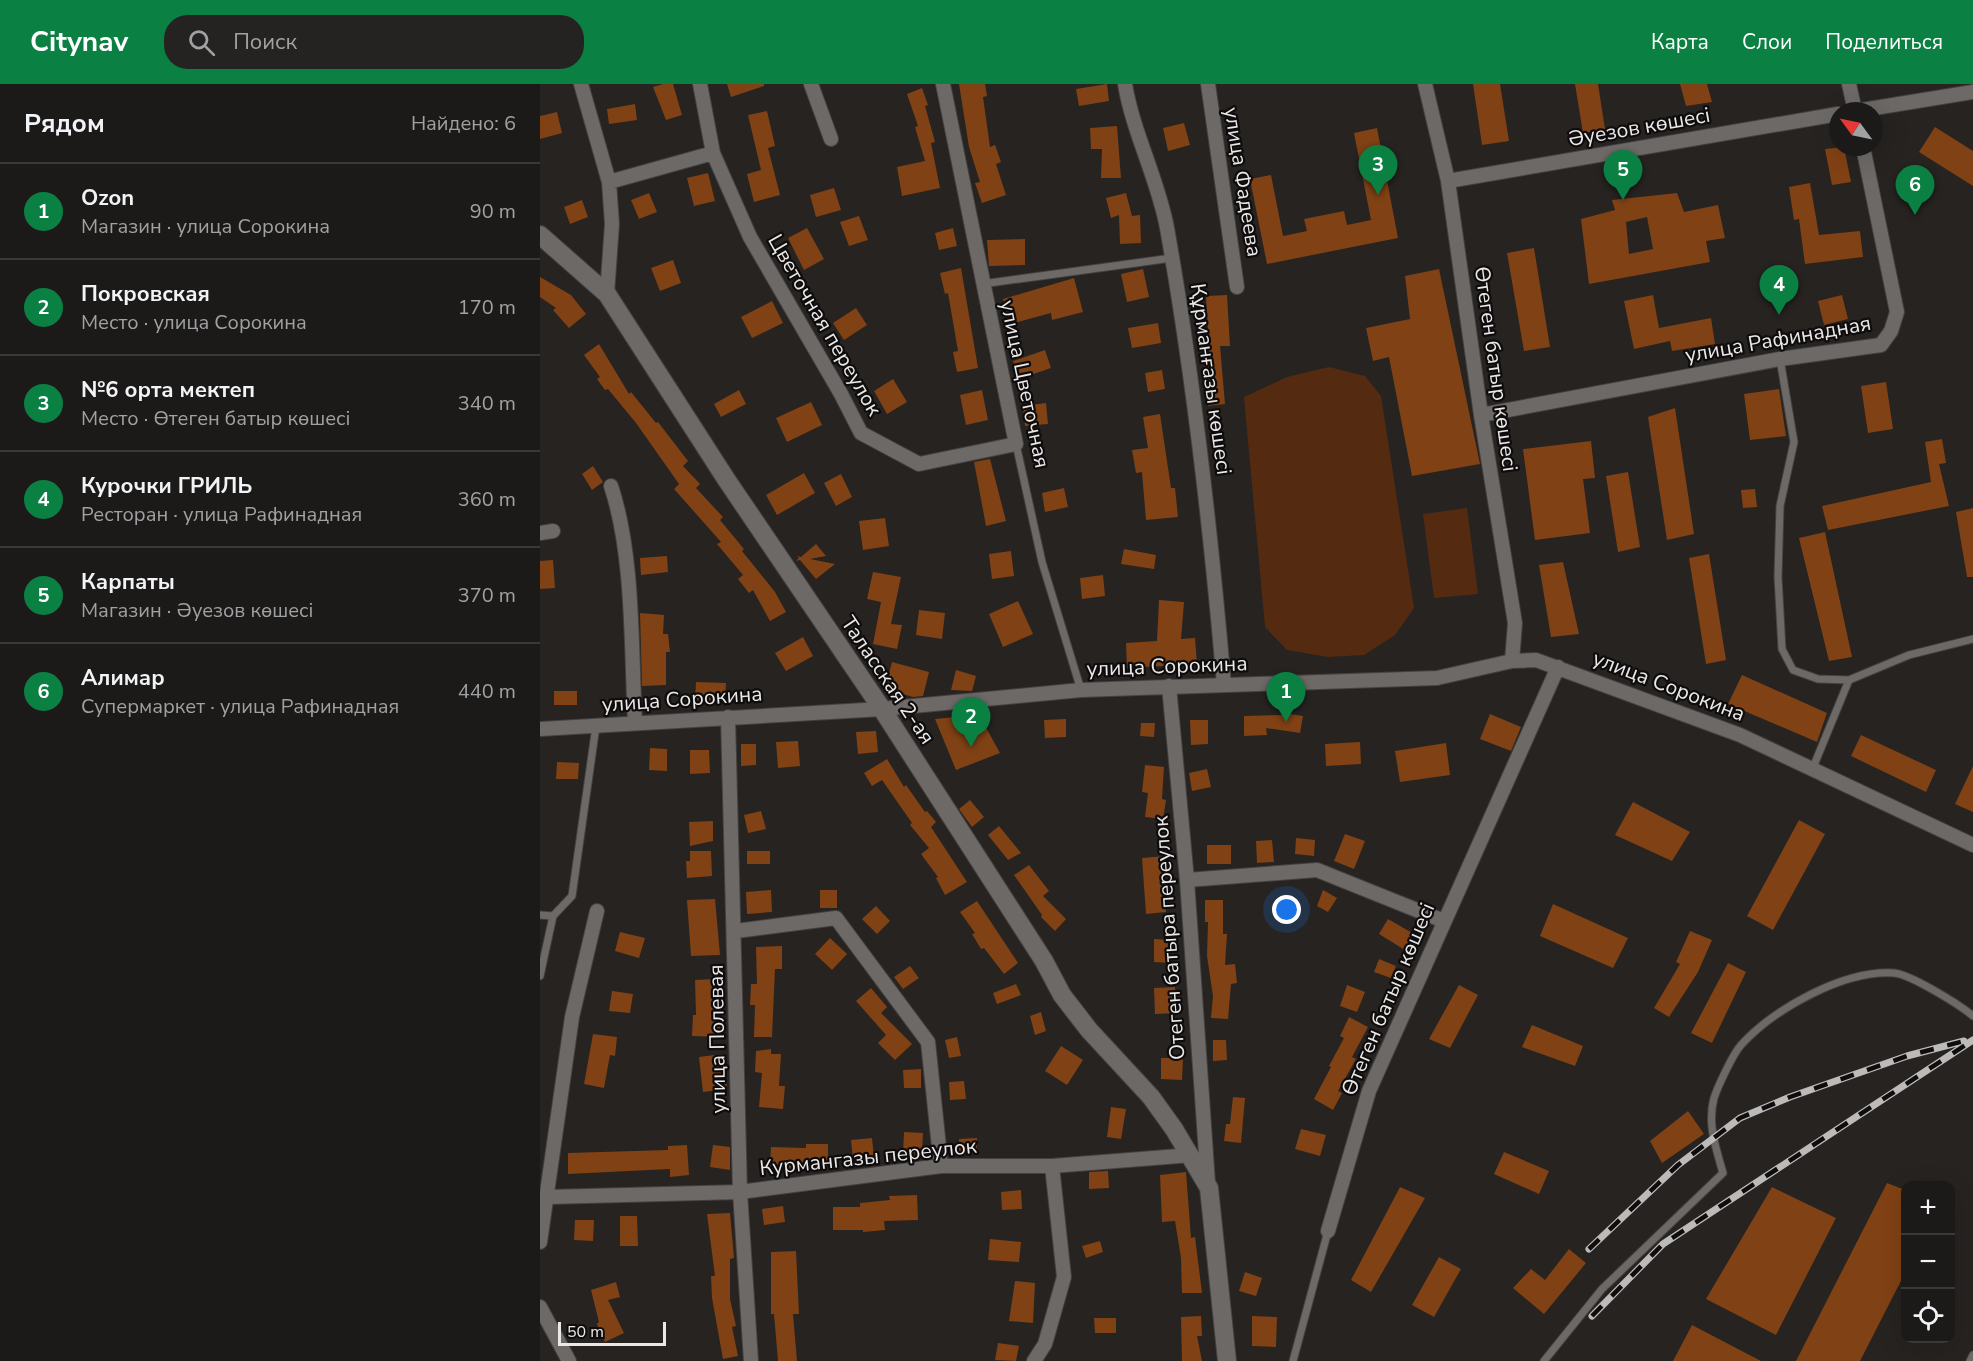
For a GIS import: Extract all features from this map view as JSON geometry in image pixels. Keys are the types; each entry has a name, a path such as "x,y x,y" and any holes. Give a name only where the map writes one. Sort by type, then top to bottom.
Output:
{"street":[{"path":"581,84 609,182 612,224 607,294"},
{"name":"Цветочная переулок","path":"700,84 713,153 750,237 861,432 919,464 1016,444"},
{"path":"811,84 831,139"},
{"name":"улица Цветочная","path":"944,84 982,284 1016,444"},
{"name":"Құрманғазы көшесі","path":"1125,84 1167,225 1194,399 1224,686"},
{"name":"улица Фадеева","path":"1208,84 1237,287"},
{"name":"Өтеген батыр көшесі","path":"1425,84 1448,181 1481,415 1515,623 1512,661"},
{"path":"1849,84 1854,102"},
{"path":"1883,107 1973,92"},
{"name":"Әуезов көшесі","path":"1448,181 1829,116"},
{"path":"609,182 713,153"},
{"name":"улица Рафинадная","path":"1481,415 1780,359 1881,345 1891,331 1897,312 1865,156"},
{"name":"Таласская 2-ая","path":"540,235 607,294 726,479 882,709 1044,961 1062,995 1089,1030 1151,1097 1192,1155 1209,1188"},
{"path":"611,486 620,511 635,723"},
{"name":"улица Сорокина","path":"540,729 882,709 1081,690 1437,678 1512,661 1536,660 1740,735 1973,845"},
{"name":"Өтеген батыр көшесі","path":"1328,1231 1369,1091 1558,667"},
{"name":"Отеген батыра переулок","path":"1169,686 1187,880 1209,1188"},
{"name":"улица Полевая","path":"728,717 736,931 740,1192 751,1361"},
{"path":"1187,880 1317,870 1443,921"},
{"path":"540,1242 572,1017 597,912"},
{"path":"736,931 836,918 928,1042 941,1166"},
{"name":"Курмангазы переулок","path":"548,1197 740,1192 941,1166 1052,1166 1192,1155"},
{"path":"1034,1361 1045,1344 1064,1277 1052,1166"},
{"path":"1209,1188 1227,1361"},
{"path":"540,1307 569,1361"}],"lane":[{"path":"982,284 1172,258"},
{"path":"1780,359 1794,442 1780,506 1778,577 1782,649 1793,670 1818,679 1849,680 1910,655 1973,639"},
{"name":"улица Цветочная","path":"1016,444 1042,562 1081,690"},
{"path":"1812,770 1849,680"},
{"path":"540,976 553,916 572,896 596,726"},
{"path":"540,915 553,916"},
{"path":"1544,1361 1602,1289 1723,1173 1711,1132 1714,1098 1740,1047 1780,1011 1852,978 1895,973 1958,1003 1973,1016"},
{"name":"Өтеген батыр көшесі","path":"1293,1361 1328,1231"},
{"path":"1970,1361 1973,1355"}],"shaded area":[{"path":"1329,367 1365,376 1381,396 1414,608 1395,635 1364,655 1328,657 1287,650 1265,627 1244,397 1287,377"},
{"path":"1467,508 1478,594 1434,598 1423,514"}],"building":[{"path":"673,84 682,115 666,120 653,87"},
{"path":"727,84 764,84 764,86 731,97"},
{"path":"959,84 985,84 987,96 983,97 990,147 995,145 1001,162 996,164 1006,195 982,203 975,183 980,182 969,147"},
{"path":"1107,84 1109,101 1079,106 1076,89"},
{"path":"1473,84 1500,84 1509,141 1482,145"},
{"path":"1575,84 1598,84 1605,129 1583,133"},
{"path":"1680,84 1707,84 1712,102 1686,106"},
{"path":"922,88 928,105 925,106 935,142 931,143 940,188 902,196 897,167 925,161 915,127 918,126 907,94"},
{"path":"635,104 637,120 609,124 607,109"},
{"path":"767,111 775,146 768,148 780,195 754,202 747,174 761,170 748,115"},
{"path":"557,112 562,133 540,139 540,116"},
{"path":"1184,123 1190,145 1168,151 1163,128"},
{"path":"1117,126 1121,178 1101,178 1102,149 1091,149 1090,128"},
{"path":"1935,127 1973,151 1973,186 1919,152"},
{"path":"1377,128 1398,238 1267,264 1250,179 1271,175 1283,236 1307,231 1304,219 1344,211 1347,225 1371,220 1354,133"},
{"path":"1825,149 1829,149 1829,156 1846,156 1851,182 1832,185"},
{"path":"708,173 715,201 694,206 687,178"},
{"path":"1810,183 1819,235 1860,231 1863,257 1805,264 1799,219 1794,220 1789,187"},
{"path":"834,188 841,210 816,217 810,195"},
{"path":"649,193 657,212 639,219 631,200"},
{"path":"1126,193 1132,216 1140,215 1141,243 1120,244 1119,215 1111,218 1106,198"},
{"path":"1677,193 1684,212 1718,205 1725,238 1706,241 1710,262 1589,284 1581,219 1615,210 1612,200","holes":["1647,217 1653,249 1629,254 1626,222"]},
{"path":"582,200 588,217 570,224 564,207"},
{"path":"859,216 868,240 849,246 840,222"},
{"path":"807,228 824,259 804,270 788,238"},
{"path":"953,228 957,246 939,250 935,233"},
{"path":"1025,239 1025,265 989,266 987,240"},
{"path":"1534,248 1550,347 1524,351 1507,253"},
{"path":"673,260 681,283 660,291 651,268"},
{"path":"961,268 978,368 957,372 953,352 958,351 948,293 945,294 940,273"},
{"path":"1143,269 1149,297 1127,302 1121,274"},
{"path":"1439,269 1480,464 1412,476 1389,357 1373,361 1366,328 1410,319 1405,276"},
{"path":"540,277 571,295 586,314 569,328 553,310 556,308 540,297"},
{"path":"1074,278 1083,312 1052,320 1051,313 1010,324 1003,299"},
{"path":"1227,295 1230,346 1220,346 1225,404 1208,406 1204,365 1210,365 1206,296"},
{"path":"1653,295 1659,328 1711,318 1715,344 1672,351 1670,341 1634,349 1624,301"},
{"path":"1842,295 1848,319 1824,325 1818,301"},
{"path":"772,301 783,323 752,338 741,317"},
{"path":"856,308 867,325 844,340 833,323"},
{"path":"1158,323 1161,343 1132,348 1128,328"},
{"path":"599,344 629,394 631,392 656,423 658,422 688,461 683,466 700,484 696,488 723,517 720,520 775,592 786,612 770,621 753,590 749,593 738,579 743,575 717,544 721,542 674,489 679,484 636,423 597,379 600,377 584,355"},
{"path":"1045,350 1051,368 1019,379 1013,361"},
{"path":"1162,370 1165,389 1148,392 1145,373"},
{"path":"893,379 907,402 887,414 874,391"},
{"path":"1886,382 1893,429 1868,433 1861,386"},
{"path":"1779,389 1786,436 1750,440 1744,394"},
{"path":"739,390 746,404 721,417 714,404"},
{"path":"982,390 988,420 966,425 960,395"},
{"path":"811,402 822,425 787,442 776,418"},
{"path":"1046,403 1048,424 1025,426 1023,406"},
{"path":"1675,408 1694,534 1667,540 1648,417"},
{"path":"1160,414 1171,488 1175,488 1178,517 1146,520 1142,472 1136,473 1132,450 1148,448 1143,417"},
{"path":"1942,439 1946,463 1939,464 1949,506 1828,530 1822,506 1931,482 1925,442"},
{"path":"1591,441 1595,478 1583,479 1590,533 1535,540 1523,449"},
{"path":"990,459 1006,521 986,526 974,462"},
{"path":"593,466 603,482 592,490 582,474"},
{"path":"1628,472 1640,547 1618,552 1606,476"},
{"path":"804,473 815,493 777,515 766,495"},
{"path":"841,474 852,497 836,506 824,483"},
{"path":"1064,488 1068,507 1045,512 1042,493"},
{"path":"1755,489 1757,507 1743,508 1741,490"},
{"path":"1973,508 1973,577 1967,577 1956,512"},
{"path":"885,518 889,546 863,550 859,521"},
{"path":"1825,532 1852,657 1829,661 1799,538"},
{"path":"816,544 826,556 810,559 835,564 816,579 800,560 796,561 799,558 797,556 801,557"},
{"path":"1124,549 1156,555 1154,569 1121,564"},
{"path":"1011,551 1014,576 992,579 989,554"},
{"path":"1709,554 1726,660 1706,664 1689,558"},
{"path":"667,556 668,572 641,575 640,558"},
{"path":"553,560 555,588 540,589 540,561"},
{"path":"1563,562 1579,634 1551,637 1539,565"},
{"path":"873,572 901,577 891,624 902,625 897,649 873,644 881,602 867,599"},
{"path":"1103,575 1105,596 1082,599 1080,578"},
{"path":"1159,600 1184,602 1181,639 1195,638 1197,664 1127,668 1126,643 1157,641"},
{"path":"1018,601 1033,634 1003,647 989,614"},
{"path":"919,610 945,613 942,639 916,635"},
{"path":"640,613 664,615 663,634 668,634 670,652 666,652 666,685 642,686"},
{"path":"803,637 813,656 786,671 775,653"},
{"path":"892,662 929,672 923,696 913,697 885,689"},
{"path":"956,670 976,676 972,691 951,690"},
{"path":"1742,675 1827,713 1817,742 1728,704"},
{"path":"696,682 726,683 725,702 695,700"},
{"path":"554,691 577,691 577,705 554,705"},
{"path":"1283,713 1303,716 1300,733 1266,728 1267,735 1244,736 1244,716 1282,715"},
{"path":"1490,714 1521,727 1511,751 1480,739"},
{"path":"966,716 967,731 984,724 1000,753 956,770 935,719"},
{"path":"1066,719 1066,737 1045,738 1044,720"},
{"path":"1190,720 1208,720 1208,744 1191,745"},
{"path":"1141,723 1155,723 1154,737 1140,736"},
{"path":"876,731 878,752 858,754 856,732"},
{"path":"1861,735 1936,770 1926,792 1851,756"},
{"path":"798,741 800,766 778,768 776,742"},
{"path":"1360,742 1361,764 1326,766 1325,744"},
{"path":"1446,743 1450,775 1400,782 1395,751"},
{"path":"741,744 756,744 756,765 741,766"},
{"path":"650,748 667,749 667,771 649,770"},
{"path":"690,750 709,750 710,773 690,774"},
{"path":"887,759 904,787 906,785 925,812 927,811 936,822 931,827 967,882 945,895 936,878 938,877 921,854 929,848 910,825 912,823 882,780 872,786 864,773"},
{"path":"557,762 579,763 578,779 556,779"},
{"path":"1145,765 1164,767 1162,799 1166,800 1163,819 1145,817 1148,793 1142,792"},
{"path":"1973,766 1973,812 1955,804"},
{"path":"1207,769 1211,787 1192,791 1189,773"},
{"path":"970,800 984,817 972,827 959,809"},
{"path":"1633,802 1690,832 1672,861 1615,835"},
{"path":"761,811 766,829 748,833 744,815"},
{"path":"1799,820 1825,834 1773,930 1747,916"},
{"path":"713,821 713,841 690,846 689,822"},
{"path":"999,826 1021,853 1008,860 988,835"},
{"path":"1345,834 1365,841 1354,869 1334,861"},
{"path":"1296,838 1315,840 1314,856 1295,854"},
{"path":"1272,840 1274,862 1257,863 1256,841"},
{"path":"1207,845 1231,845 1231,864 1207,864"},
{"path":"690,851 711,851 712,876 687,878 686,861 690,861"},
{"path":"747,851 770,851 770,864 747,864"},
{"path":"1166,856 1168,875 1164,876 1166,912 1146,914 1142,858"},
{"path":"1029,865 1049,891 1043,896 1066,919 1055,931 1041,917 1042,915 1014,875"},
{"path":"771,890 772,912 747,914 746,892"},
{"path":"820,890 837,890 837,908 820,908"},
{"path":"1323,890 1337,898 1328,912 1317,906"},
{"path":"715,899 720,955 691,956 687,900"},
{"path":"1205,900 1223,900 1223,934 1227,934 1225,965 1235,964 1237,983 1231,984 1228,1019 1211,1018 1213,996 1207,956 1208,922 1205,922"},
{"path":"977,901 1018,963 1004,974 984,948 981,949 972,934 975,933 960,912"},
{"path":"1553,904 1628,938 1613,968 1540,936"},
{"path":"876,906 890,921 877,934 862,919"},
{"path":"1388,919 1414,934 1405,950 1379,934"},
{"path":"1690,931 1712,940 1698,972 1669,1017 1654,1008 1680,964 1676,962"},
{"path":"620,932 645,938 639,958 615,951"},
{"path":"830,938 847,954 832,970 815,954"},
{"path":"1154,939 1171,940 1170,963 1154,962"},
{"path":"782,946 782,969 775,969 772,1037 754,1037 755,1005 750,1005 751,984 757,984 756,947"},
{"path":"1379,959 1396,966 1391,978 1374,972"},
{"path":"1728,963 1746,972 1712,1043 1691,1033"},
{"path":"910,966 919,978 903,989 894,977"},
{"path":"715,979 716,1016 722,1016 721,1037 692,1036 693,1015 696,1015 695,980"},
{"path":"1016,984 1021,995 997,1004 993,993"},
{"path":"1347,985 1365,992 1357,1012 1340,1006"},
{"path":"1459,985 1478,995 1450,1048 1429,1039"},
{"path":"1175,987 1176,1013 1155,1014 1154,988"},
{"path":"871,988 887,1007 881,1013 912,1044 895,1060 878,1043 886,1035 856,1001"},
{"path":"612,991 633,994 630,1013 609,1011"},
{"path":"1041,1012 1046,1031 1035,1035 1030,1016"},
{"path":"1349,1017 1368,1027 1352,1057 1356,1059 1338,1091 1342,1093 1333,1110 1314,1099 1344,1038 1340,1036"},
{"path":"1532,1025 1583,1046 1575,1066 1522,1047"},
{"path":"593,1034 617,1037 615,1056 610,1055 604,1088 584,1084"},
{"path":"957,1037 961,1056 949,1058 945,1040"},
{"path":"1213,1040 1226,1040 1227,1060 1213,1061"},
{"path":"1061,1046 1083,1060 1067,1085 1045,1071"},
{"path":"771,1049 771,1054 781,1054 779,1086 785,1086 783,1109 759,1107 762,1073 755,1072 756,1051"},
{"path":"723,1054 727,1089 703,1092 699,1057"},
{"path":"1161,1058 1183,1058 1182,1080 1161,1079"},
{"path":"921,1069 921,1088 904,1088 903,1070"},
{"path":"964,1081 966,1099 950,1100 949,1082"},
{"path":"1233,1097 1245,1098 1241,1143 1224,1141 1226,1124 1230,1124"},
{"path":"1111,1107 1126,1109 1121,1139 1107,1137"},
{"path":"1688,1111 1704,1134 1662,1163 1650,1141"},
{"path":"1301,1129 1326,1135 1320,1156 1295,1149"},
{"path":"904,1132 923,1133 922,1153 903,1153"},
{"path":"872,1138 874,1158 853,1160 851,1140"},
{"path":"977,1138 977,1151 959,1151 959,1139"},
{"path":"806,1144 828,1144 828,1164 793,1165 792,1169 770,1169 771,1147 806,1148"},
{"path":"687,1145 689,1175 670,1177 670,1169 568,1174 568,1153 668,1150 668,1146"},
{"path":"713,1145 730,1147 730,1170 710,1167"},
{"path":"1504,1152 1549,1171 1539,1194 1494,1174"},
{"path":"1108,1171 1109,1188 1089,1189 1089,1172"},
{"path":"1186,1172 1191,1238 1195,1237 1202,1293 1182,1293 1181,1258 1175,1221 1162,1222 1160,1175"},
{"path":"1887,1183 1901,1188 1901,1281 1860,1361 1796,1361"},
{"path":"1400,1187 1425,1198 1371,1292 1351,1280"},
{"path":"1772,1187 1836,1218 1776,1335 1706,1299"},
{"path":"1021,1190 1022,1209 1002,1210 1001,1192"},
{"path":"917,1195 918,1220 884,1221 885,1230 863,1232 863,1230 833,1230 833,1207 860,1207 860,1203 890,1200 889,1196"},
{"path":"783,1206 785,1222 764,1225 762,1209"},
{"path":"730,1213 734,1258 730,1259 730,1299 736,1326 732,1327 738,1356 723,1359 712,1298 711,1276 715,1276 707,1214"},
{"path":"620,1216 637,1216 638,1246 620,1246"},
{"path":"575,1220 594,1220 593,1241 574,1240"},
{"path":"990,1239 1021,1242 1019,1262 988,1260"},
{"path":"1100,1241 1103,1252 1086,1258 1082,1246"},
{"path":"1569,1249 1586,1263 1544,1314 1513,1288 1531,1269 1545,1280"},
{"path":"796,1251 799,1314 793,1314 797,1361 778,1361 774,1314 771,1314 771,1252"},
{"path":"1439,1257 1461,1269 1434,1317 1412,1305"},
{"path":"1245,1272 1262,1278 1256,1296 1239,1291"},
{"path":"1015,1281 1035,1283 1033,1323 1009,1321"},
{"path":"616,1282 620,1297 608,1300 624,1333 605,1342 597,1324 599,1322 591,1290"},
{"path":"1201,1316 1202,1336 1197,1336 1202,1361 1182,1361 1181,1317"},
{"path":"1252,1316 1277,1317 1276,1347 1252,1346"},
{"path":"1094,1318 1116,1318 1116,1333 1095,1333"},
{"path":"1692,1325 1761,1361 1673,1361"},
{"path":"998,1343 1019,1346 1016,1361 995,1360"}],"railway":[{"path":"1592,1316 1663,1244 1973,1040"},
{"path":"1589,1249 1678,1165 1740,1118 1790,1097 1907,1056 1964,1041"}],"place":[{"name":"№6 орта мектеп","path":"1378,195"},
{"name":"Карпаты","path":"1623,200"},
{"name":"Алимар","path":"1915,215"},
{"name":"Курочки ГРИЛЬ","path":"1779,315"},
{"name":"Ozon","path":"1286,722"},
{"name":"Покровская","path":"971,747"}]}
